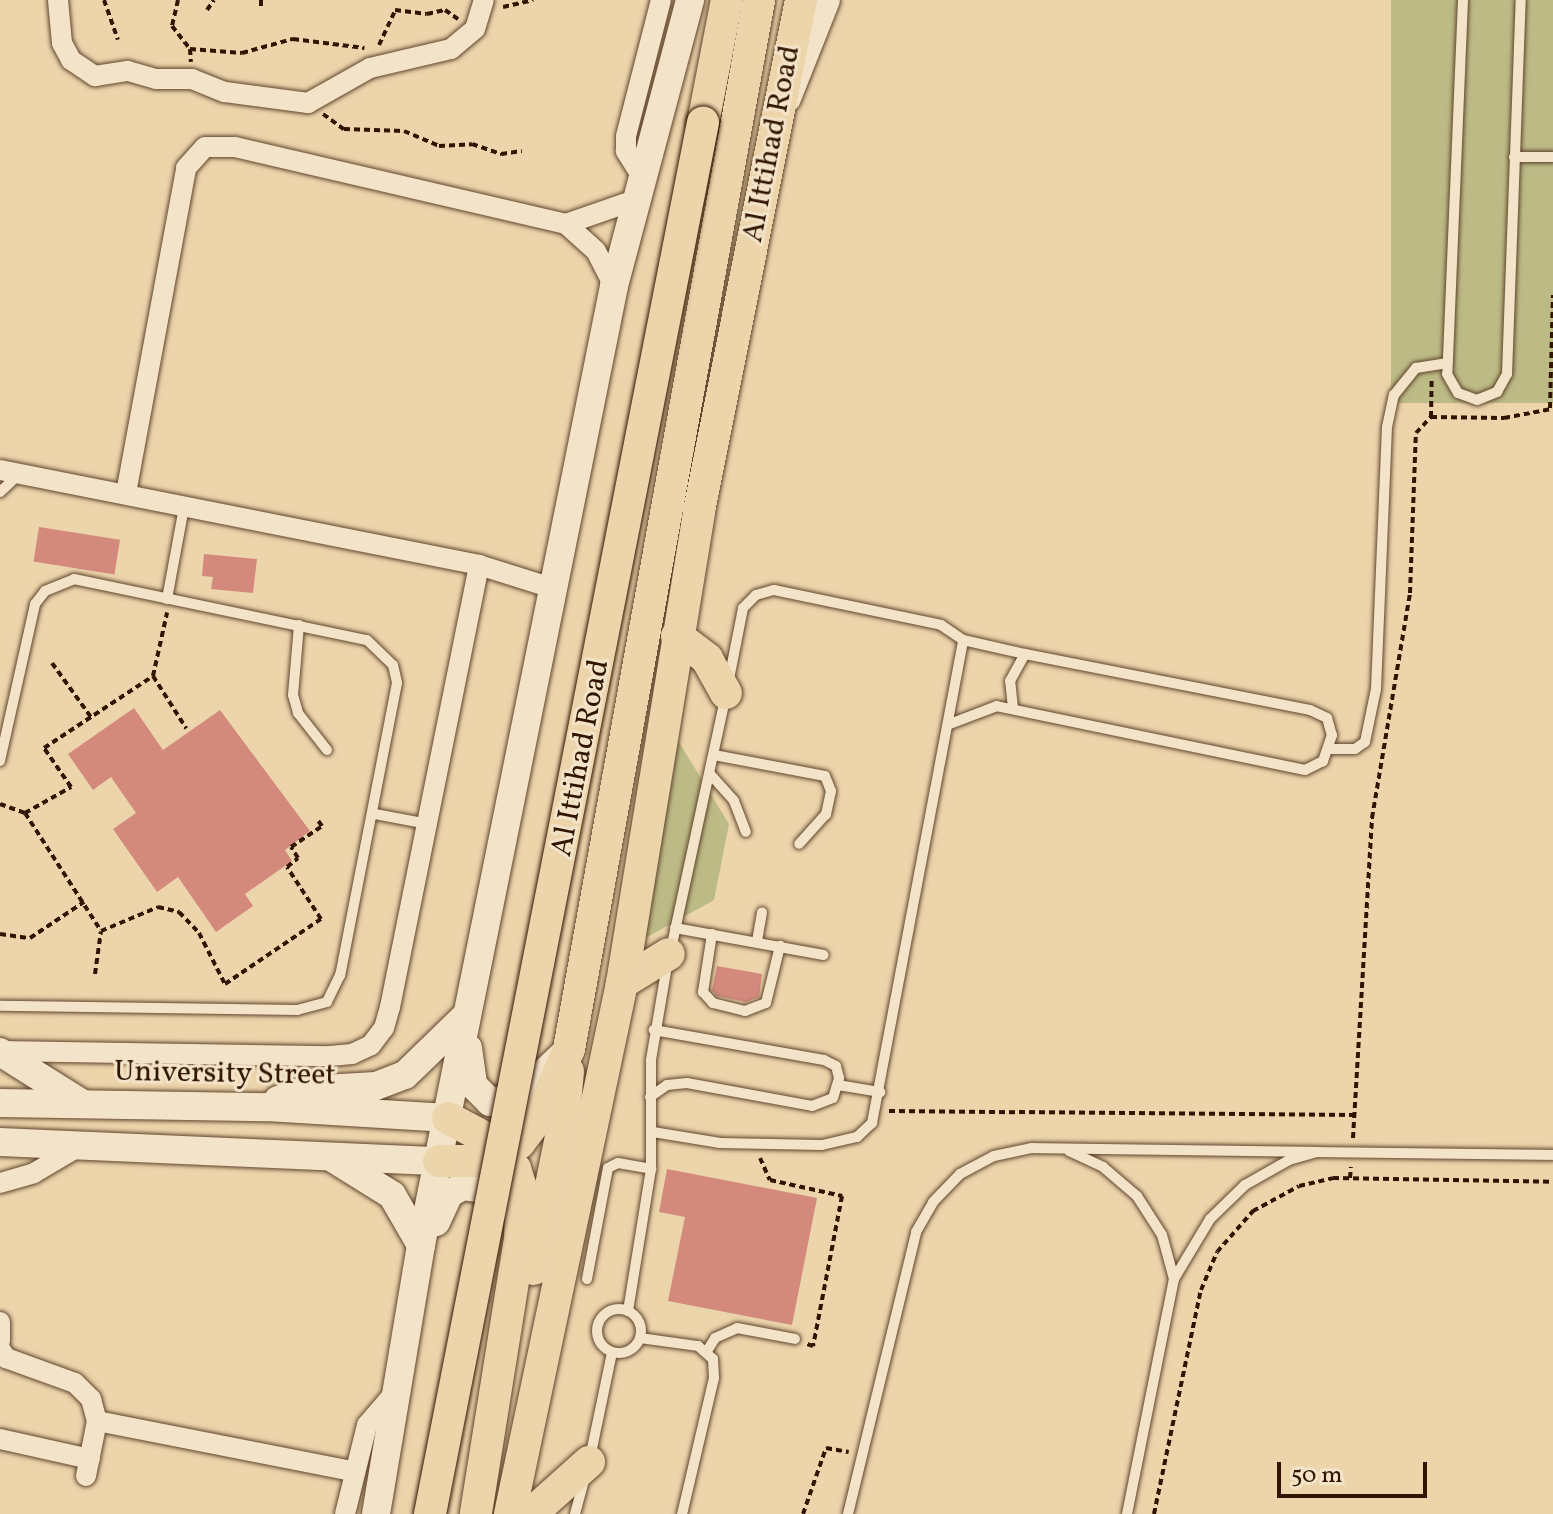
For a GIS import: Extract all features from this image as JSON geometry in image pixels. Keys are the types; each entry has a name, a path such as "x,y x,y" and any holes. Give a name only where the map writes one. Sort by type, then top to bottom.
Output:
{"highway":[{"name":"Al Ittihad Road","path":"430,1514 727,0"},
{"path":"498,1381 519,1343 549,1202 566,1106 569,1049 759,0"},
{"name":"Al Ittihad Road","path":"510,1514 622,983 677,636 801,0"},
{"path":"677,636 707,659 726,693"},
{"path":"622,983 672,941"},
{"path":"439,1161 477,1161 504,1152 532,1129 569,1049"},
{"path":"448,1118 484,1134 504,1152 521,1188 520,1238 476,1514"},
{"path":"531,1514 589,1462"}],"main road":[{"path":"376,1514 413,1316 421,1245 614,286 690,0"},
{"path":"779,113 802,71 826,0"},
{"path":"467,1015 473,1085 490,1102 518,1097 569,1049"},
{"path":"267,1107 293,1093 376,1086 405,1075 467,1015"},
{"path":"0,1052 84,1104"},
{"name":"University Street","path":"0,1103 267,1107 448,1118"},
{"path":"407,1158 433,1138 427,1123 413,1114"},
{"path":"0,1142 323,1153 439,1161"},
{"path":"323,1153 392,1195 421,1245"},
{"path":"413,1316 437,1219 449,1194 480,1185 494,1191 520,1238"}],"street":[{"path":"58,0 62,43 83,71 95,76 128,71 156,79 192,79 225,92 308,103 370,68 451,49 475,29 484,0"},
{"path":"566,224 639,188 626,151 626,136 661,0"},
{"path":"126,493 184,200 206,162 219,155 254,154 566,224 596,251 614,286"},
{"path":"10,472 479,565 555,589"},
{"path":"0,1052 330,1056 361,1050 384,1028 431,824 479,565"},
{"path":"0,1183 34,1173 85,1143"},
{"path":"0,1322 0,1341"},
{"path":"0,1349 6,1358 75,1383 91,1399 97,1421 88,1468 0,1439"},
{"path":"345,1514 353,1471 367,1425 401,1387"},
{"path":"97,1421 353,1471"}],"lane":[{"path":"1463,0 1448,363 1451,384 1477,400 1497,392 1507,374 1521,0"},
{"path":"1514,157 1553,157"},
{"path":"1330,749 1355,749 1365,742 1376,689 1387,427 1394,395 1416,368 1448,363"},
{"path":"0,492 10,472"},
{"path":"168,599 184,507"},
{"path":"0,761 31,619 45,591 74,579 367,640 393,665 397,683 375,814 336,990 313,1009 0,1006"},
{"path":"628,1311 651,1169 653,1132 650,1097 654,1030 743,608 765,591 941,625 963,640 1310,710 1332,726 1330,749 1323,761 1305,770 1013,708 983,708 947,725"},
{"path":"299,625 293,695 298,713 327,750"},
{"path":"653,1132 754,1145 845,1143 862,1135 876,1111 880,1092 963,640"},
{"path":"1013,708 1010,681 1025,654"},
{"path":"714,755 825,776 831,791 826,814 799,844"},
{"path":"710,774 734,801 746,832"},
{"path":"375,814 431,824"},
{"path":"757,941 762,912"},
{"path":"672,941 712,934 824,955"},
{"path":"712,934 703,992 713,1003 745,1011 766,1003 780,946"},
{"path":"650,1097 667,1085 687,1083 812,1106 827,1103 838,1085 839,1072 831,1062 654,1030"},
{"path":"838,1085 880,1092"},
{"path":"848,1514 911,1249 928,1209 945,1187 977,1164 1013,1151 1061,1148 1553,1155"},
{"path":"1061,1148 1103,1167 1137,1196 1162,1235 1174,1279"},
{"path":"1127,1514 1174,1279 1196,1238 1225,1202 1266,1171 1317,1152"},
{"path":"587,1279 608,1168 618,1163 651,1169"},
{"path":"614,1309 628,1311 640,1322 640,1338 632,1349 612,1353 597,1338 598,1323 614,1309"},
{"path":"682,1514 714,1378 707,1351 715,1338 737,1328 795,1339"},
{"path":"640,1338 707,1351"},
{"path":"575,1514 612,1353"}],"path":[{"path":"104,0 118,40"},
{"path":"178,0 172,26 190,49 192,79"},
{"path":"207,10 214,0"},
{"path":"261,0 261,10"},
{"path":"190,49 242,53 293,39 379,50 389,19 402,9 427,14 445,10 475,29"},
{"path":"308,103 344,129 404,131 439,146 472,144 501,154 522,151"},
{"path":"1350,1178 1372,818 1409,605 1416,433 1431,417 1504,418 1552,410 1553,295"},
{"path":"168,599 153,676 186,728"},
{"path":"52,663 91,717"},
{"path":"25,813 71,787 44,748 153,676"},
{"path":"0,804 25,813 101,931 95,974"},
{"path":"101,931 158,907 179,912 199,933 225,984 321,919 287,867 298,858 291,847 322,826 317,819"},
{"path":"0,934 30,938 84,902"},
{"path":"876,1111 1354,1115"},
{"path":"754,1145 770,1180 842,1196 813,1346 795,1339"},
{"path":"1154,1514 1198,1300 1217,1252 1241,1222 1268,1200 1316,1181 1350,1178 1553,1182"},
{"path":"803,1514 826,1448 864,1455"}],"shaded area":[{"path":"1391,0 1553,0 1553,403 1391,403"},
{"path":"677,739 729,824 714,900 640,941"}],"building":[{"path":"39,527 120,540 115,574 34,562"},
{"path":"204,554 257,559 253,593 211,589 213,577 202,576"},
{"path":"134,708 163,750 220,710 310,831 285,850 292,861 245,894 253,906 216,932 178,877 157,892 113,829 136,813 111,777 93,790 68,754"},
{"path":"717,966 762,974 759,997 746,1002 717,996 712,990"},
{"path":"667,1169 817,1198 792,1325 668,1301 685,1217 659,1212"}]}
